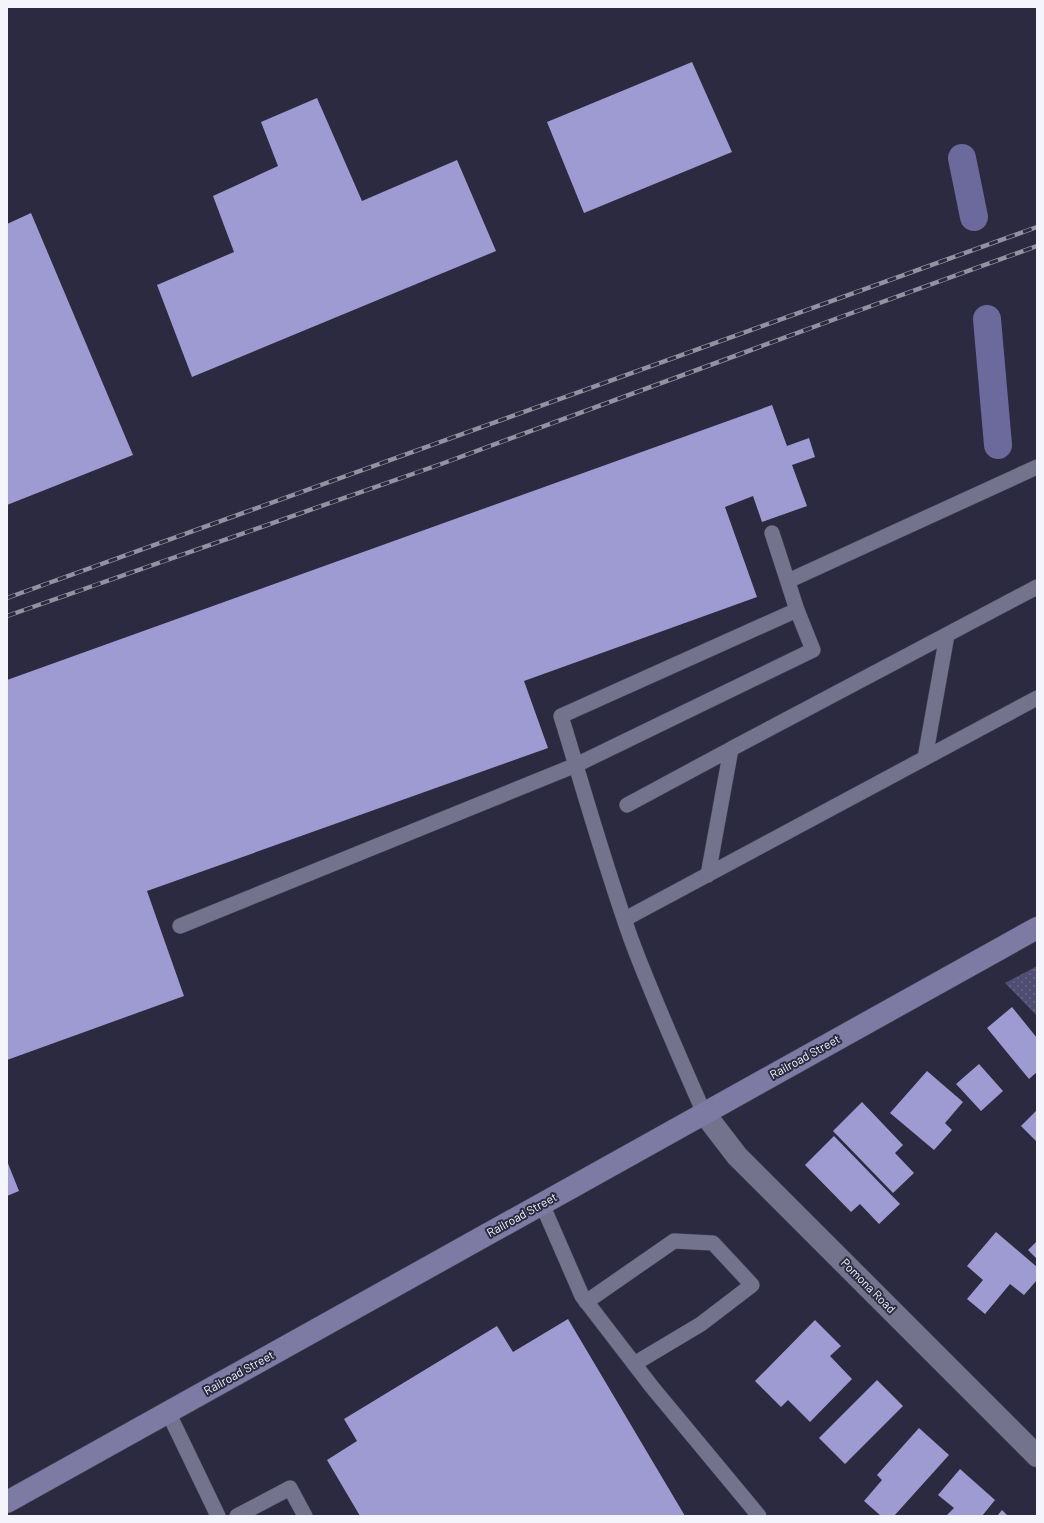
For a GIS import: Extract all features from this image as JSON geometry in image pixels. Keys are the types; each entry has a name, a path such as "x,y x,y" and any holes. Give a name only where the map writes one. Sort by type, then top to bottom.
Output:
{"main road":[{"name":"Railroad Street","path":"7,1502 1037,928"}],"street":[{"name":"Pomona Road","path":"704,1113 737,1156 1037,1456"}],"lane":[{"path":"788,582 1037,467"},
{"path":"180,926 576,765 813,650 797,610 772,533"},
{"path":"627,805 1037,587"},
{"path":"704,1113 631,939 561,716 797,610"},
{"path":"925,758 947,635"},
{"path":"625,919 1037,698"},
{"path":"708,874 731,749"},
{"path":"542,1204 586,1302 634,1364 759,1516"},
{"path":"586,1302 674,1241 713,1243 752,1285 701,1324 634,1364"},
{"path":"168,1412 218,1516"},
{"path":"237,1516 290,1488 305,1516"}],"shaded area":[{"path":"1037,966 1037,1016 1005,983"}],"building":[{"path":"692,62 732,152 584,213 547,122"},
{"path":"317,98 362,201 457,160 496,251 192,377 157,285 234,252 213,196 278,166 261,122"},
{"path":"31,213 133,455 7,505 7,224"},
{"path":"772,405 787,446 809,438 815,457 792,465 807,506 762,522 753,496 725,507 757,597 524,681 548,748 147,891 184,996 7,1060 7,680"},
{"path":"1012,1007 1037,1038 1037,1072 1029,1079 987,1028"},
{"path":"979,1064 1003,1091 981,1111 956,1084"},
{"path":"927,1071 963,1102 945,1123 952,1130 934,1150 890,1113"},
{"path":"862,1102 903,1145 895,1153 914,1173 893,1193 833,1131"},
{"path":"1037,1110 1037,1142 1021,1126"},
{"path":"834,1136 900,1204 879,1224 860,1204 851,1212 805,1165"},
{"path":"7,1161 19,1191 7,1196"},
{"path":"996,1232 1037,1267 1037,1280 1024,1295 1010,1284 985,1314 967,1299 983,1280 967,1266"},
{"path":"1037,1241 1037,1259 1028,1250"},
{"path":"568,1319 685,1516 360,1516 327,1460 357,1441 344,1419 497,1326 513,1352"},
{"path":"815,1320 841,1346 830,1356 852,1379 810,1422 788,1400 781,1407 755,1381"},
{"path":"877,1380 903,1406 845,1464 819,1438"},
{"path":"919,1428 949,1455 894,1516 881,1516 864,1501 882,1480 877,1475"},
{"path":"960,1469 995,1500 982,1516 946,1516 954,1508 938,1495"},
{"path":"1002,1510 1008,1516 997,1516"}],"waterway":[{"path":"962,158 974,217"},
{"path":"987,319 998,445"}],"railway":[{"path":"7,598 1037,227"},
{"path":"7,616 444,463 1037,246"}]}
